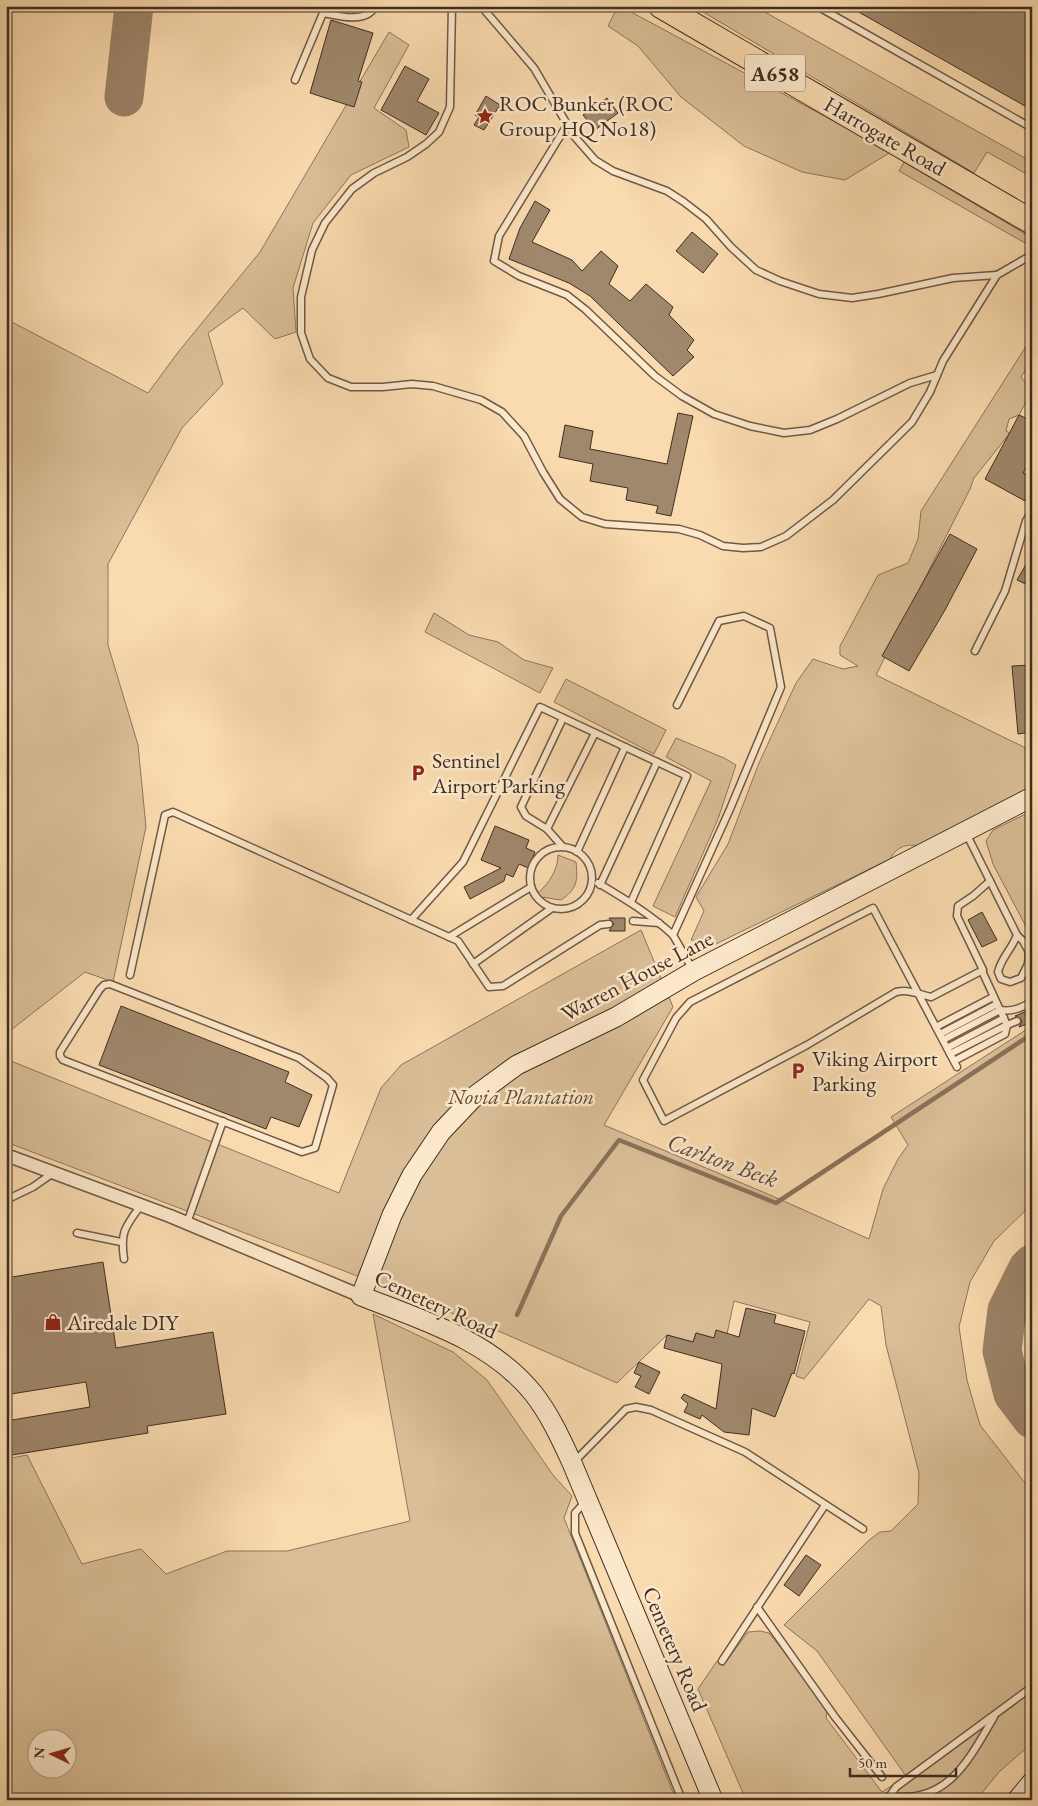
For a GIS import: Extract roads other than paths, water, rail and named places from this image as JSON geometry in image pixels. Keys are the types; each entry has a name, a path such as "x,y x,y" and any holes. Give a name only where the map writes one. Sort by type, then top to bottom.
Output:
{"highway":[{"name":"Harrogate Road","path":"660,6 1032,222"}],"street":[{"name":"Warren House Lane","path":"361,1296 392,1215 412,1175 441,1132 476,1095 517,1065 616,1017 694,971 1032,797"},
{"name":"Cemetery Road","path":"6,1155 187,1223 468,1340 503,1363 533,1393 558,1433 713,1800"},
{"path":"1017,1800 1032,1782"}],"lane":[{"path":"295,80 323,13 343,17 363,16 374,9 375,6"},
{"path":"452,6 450,107 439,132 407,157 374,172 352,189 325,223 312,250 301,296 301,333 310,358 328,378 351,387 383,387 412,384 433,386 481,400 502,412 524,436 560,499 582,517 605,524 679,529 700,535 723,546 743,548 761,547 786,536 833,500 912,422 930,392 948,353 997,275"},
{"path":"481,6 534,68 574,136 595,160 613,170 668,191 706,219 731,247 756,270 780,281 819,294 852,298 953,278 997,275 1030,256"},
{"path":"817,6 1032,128"},
{"path":"567,124 499,236 494,261 519,276 567,295 586,310 655,376 682,396 714,414 750,426 784,433 810,430 837,419 910,383 937,375"},
{"path":"975,652 1004,592 1026,521 1032,511"},
{"path":"673,935 730,809 781,688 770,628 744,616 719,621 677,705"},
{"path":"412,920 463,862 540,707 687,776 631,902"},
{"path":"563,718 521,806 526,816 547,830 564,847 582,856 588,864 591,879 588,894 581,902 572,907 552,908 536,896 531,887 530,877 532,867 544,852 564,847"},
{"path":"547,830 595,733"},
{"path":"577,852 625,747"},
{"path":"600,885 656,762"},
{"path":"130,975 165,815 173,812 458,941 488,987 503,986 600,925 609,924"},
{"path":"965,832 1017,935 1023,941 1030,954 1028,964 1021,978 1010,982 1001,979 998,972 1001,961 1008,954 1017,935"},
{"path":"591,879 631,902 660,923 673,935 694,971"},
{"path":"982,970 931,997 920,994 907,989 896,992 807,1044 664,1121 644,1080 676,1018 690,1002 873,908 920,994 955,1064 1005,1034 1007,1025 993,997 982,970 957,916 958,906 990,881"},
{"path":"449,937 531,887"},
{"path":"473,964 552,908"},
{"path":"633,921 660,923"},
{"path":"110,984 299,1058 333,1084 315,1148 310,1150 302,1152 223,1121 62,1060 60,1052 104,985 110,984"},
{"path":"936,1027 993,997"},
{"path":"941,1037 998,1007 1008,1011 1016,1010 1032,1002"},
{"path":"947,1048 1004,1018"},
{"path":"950,1054 1007,1025 1017,1022"},
{"path":"187,1223 223,1121"},
{"path":"6,1200 33,1187 53,1173"},
{"path":"124,1259 121,1242 126,1226 141,1205"},
{"path":"77,1232 121,1242"},
{"path":"572,1463 626,1409 636,1406 651,1410 745,1452 863,1529"},
{"path":"587,1500 575,1513 574,1533 682,1800"},
{"path":"722,1661 825,1505"},
{"path":"757,1607 835,1717 882,1777"},
{"path":"888,1798 896,1787 1032,1687"},
{"path":"888,1798 918,1797 952,1779 977,1748 996,1714"}],"waterway":[{"name":"Carlton Beck","path":"517,1315 561,1216 619,1140 776,1203 1032,1034"}],"place":[{"name":"ROC Bunker (ROC Group HQ No18)","path":"485,116"},
{"name":"Sentinel Airport Parking","path":"418,773"},
{"name":"Viking Airport Parking","path":"798,1071"},
{"name":"Airedale DIY","path":"53,1322"}],"park label":[{"name":"Novia Plantation","path":"521,1096"}]}
